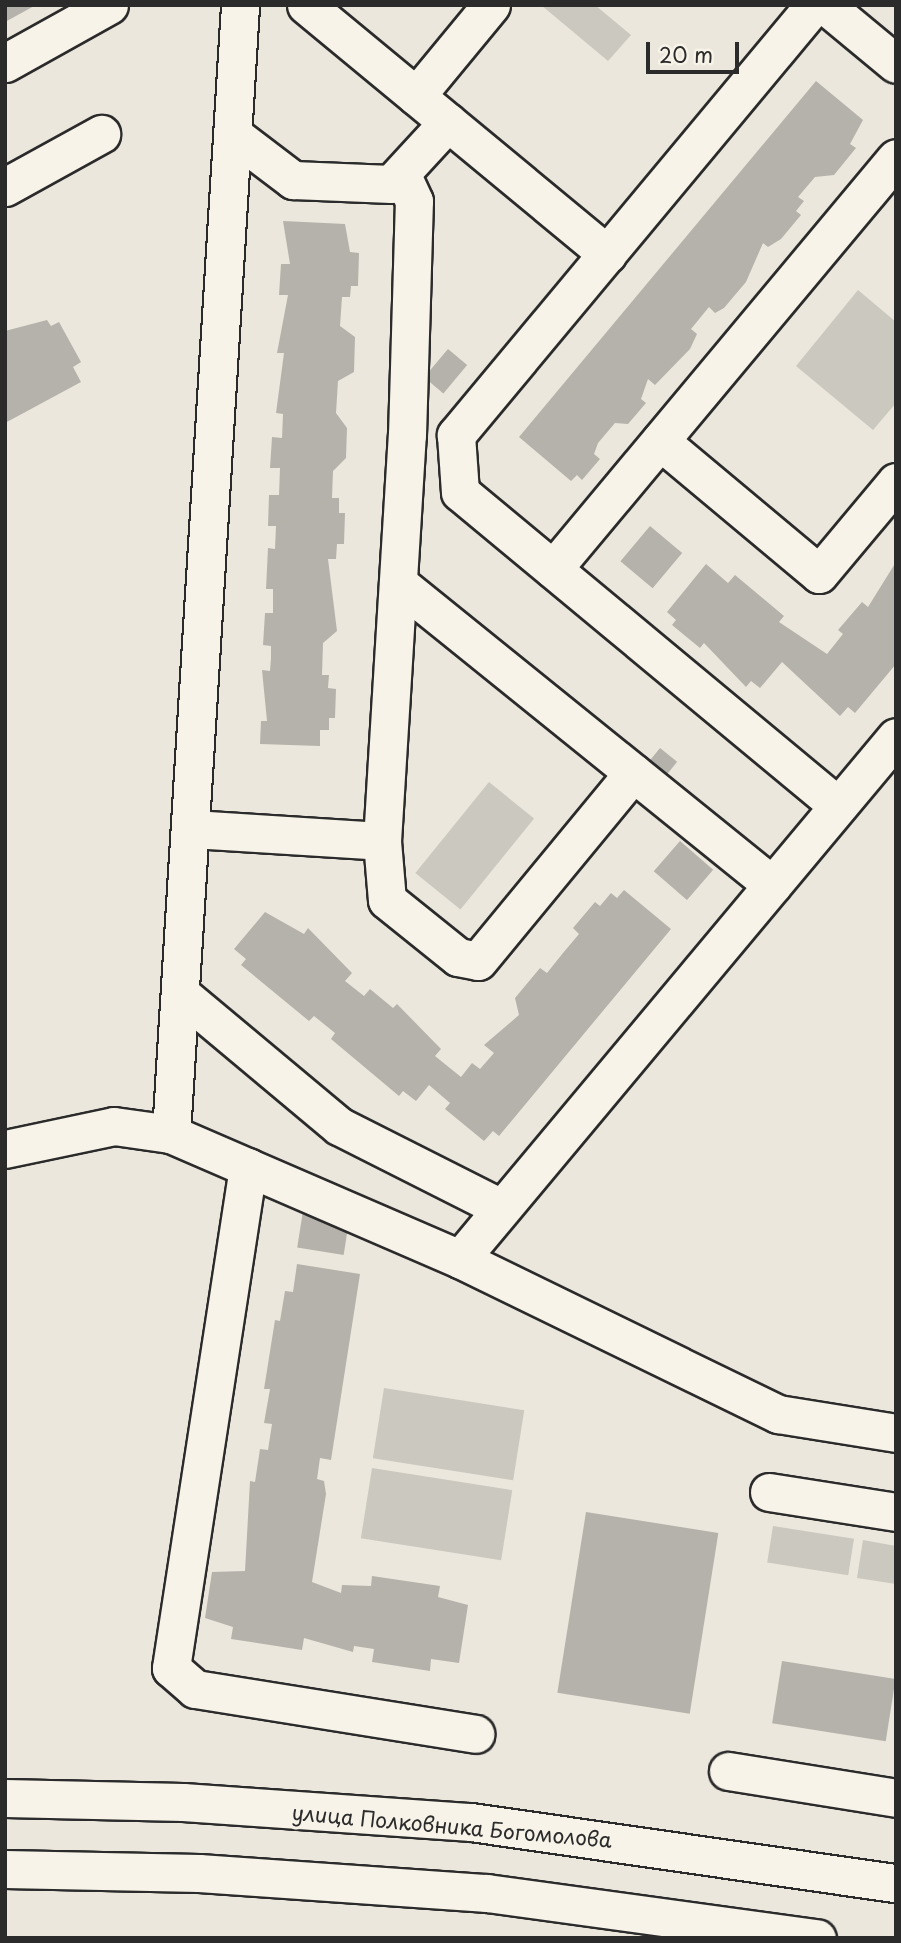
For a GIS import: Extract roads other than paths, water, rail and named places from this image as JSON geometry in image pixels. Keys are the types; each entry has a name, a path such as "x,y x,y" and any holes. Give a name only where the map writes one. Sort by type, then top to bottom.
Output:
{"street":[{"path":"5,63 109,5"},
{"path":"171,1134 235,136 240,5"},
{"path":"306,5 607,254"},
{"path":"416,96 491,5"},
{"path":"814,5 456,435 460,492 838,806"},
{"path":"825,5 896,64"},
{"path":"235,136 293,180 384,184 403,177 448,122"},
{"path":"5,187 101,134"},
{"path":"553,569 896,158"},
{"path":"403,177 414,201 407,435 383,841 387,900 457,957 478,961 633,773"},
{"path":"407,435 456,435"},
{"path":"660,441 819,574 896,482"},
{"path":"398,583 772,885"},
{"path":"460,1259 896,737"},
{"path":"191,829 383,841"},
{"path":"181,994 339,1126 501,1208"},
{"path":"5,1149 114,1126 171,1134 460,1259 778,1415 896,1433"},
{"path":"248,1167 171,1668 195,1689 475,1734"},
{"path":"769,1492 896,1512"},
{"path":"728,1771 896,1798"},
{"name":"улица Полковника Богомолова","path":"5,1798 183,1802 471,1822 896,1883"},
{"path":"5,1869 199,1873 487,1893 817,1938"}]}
